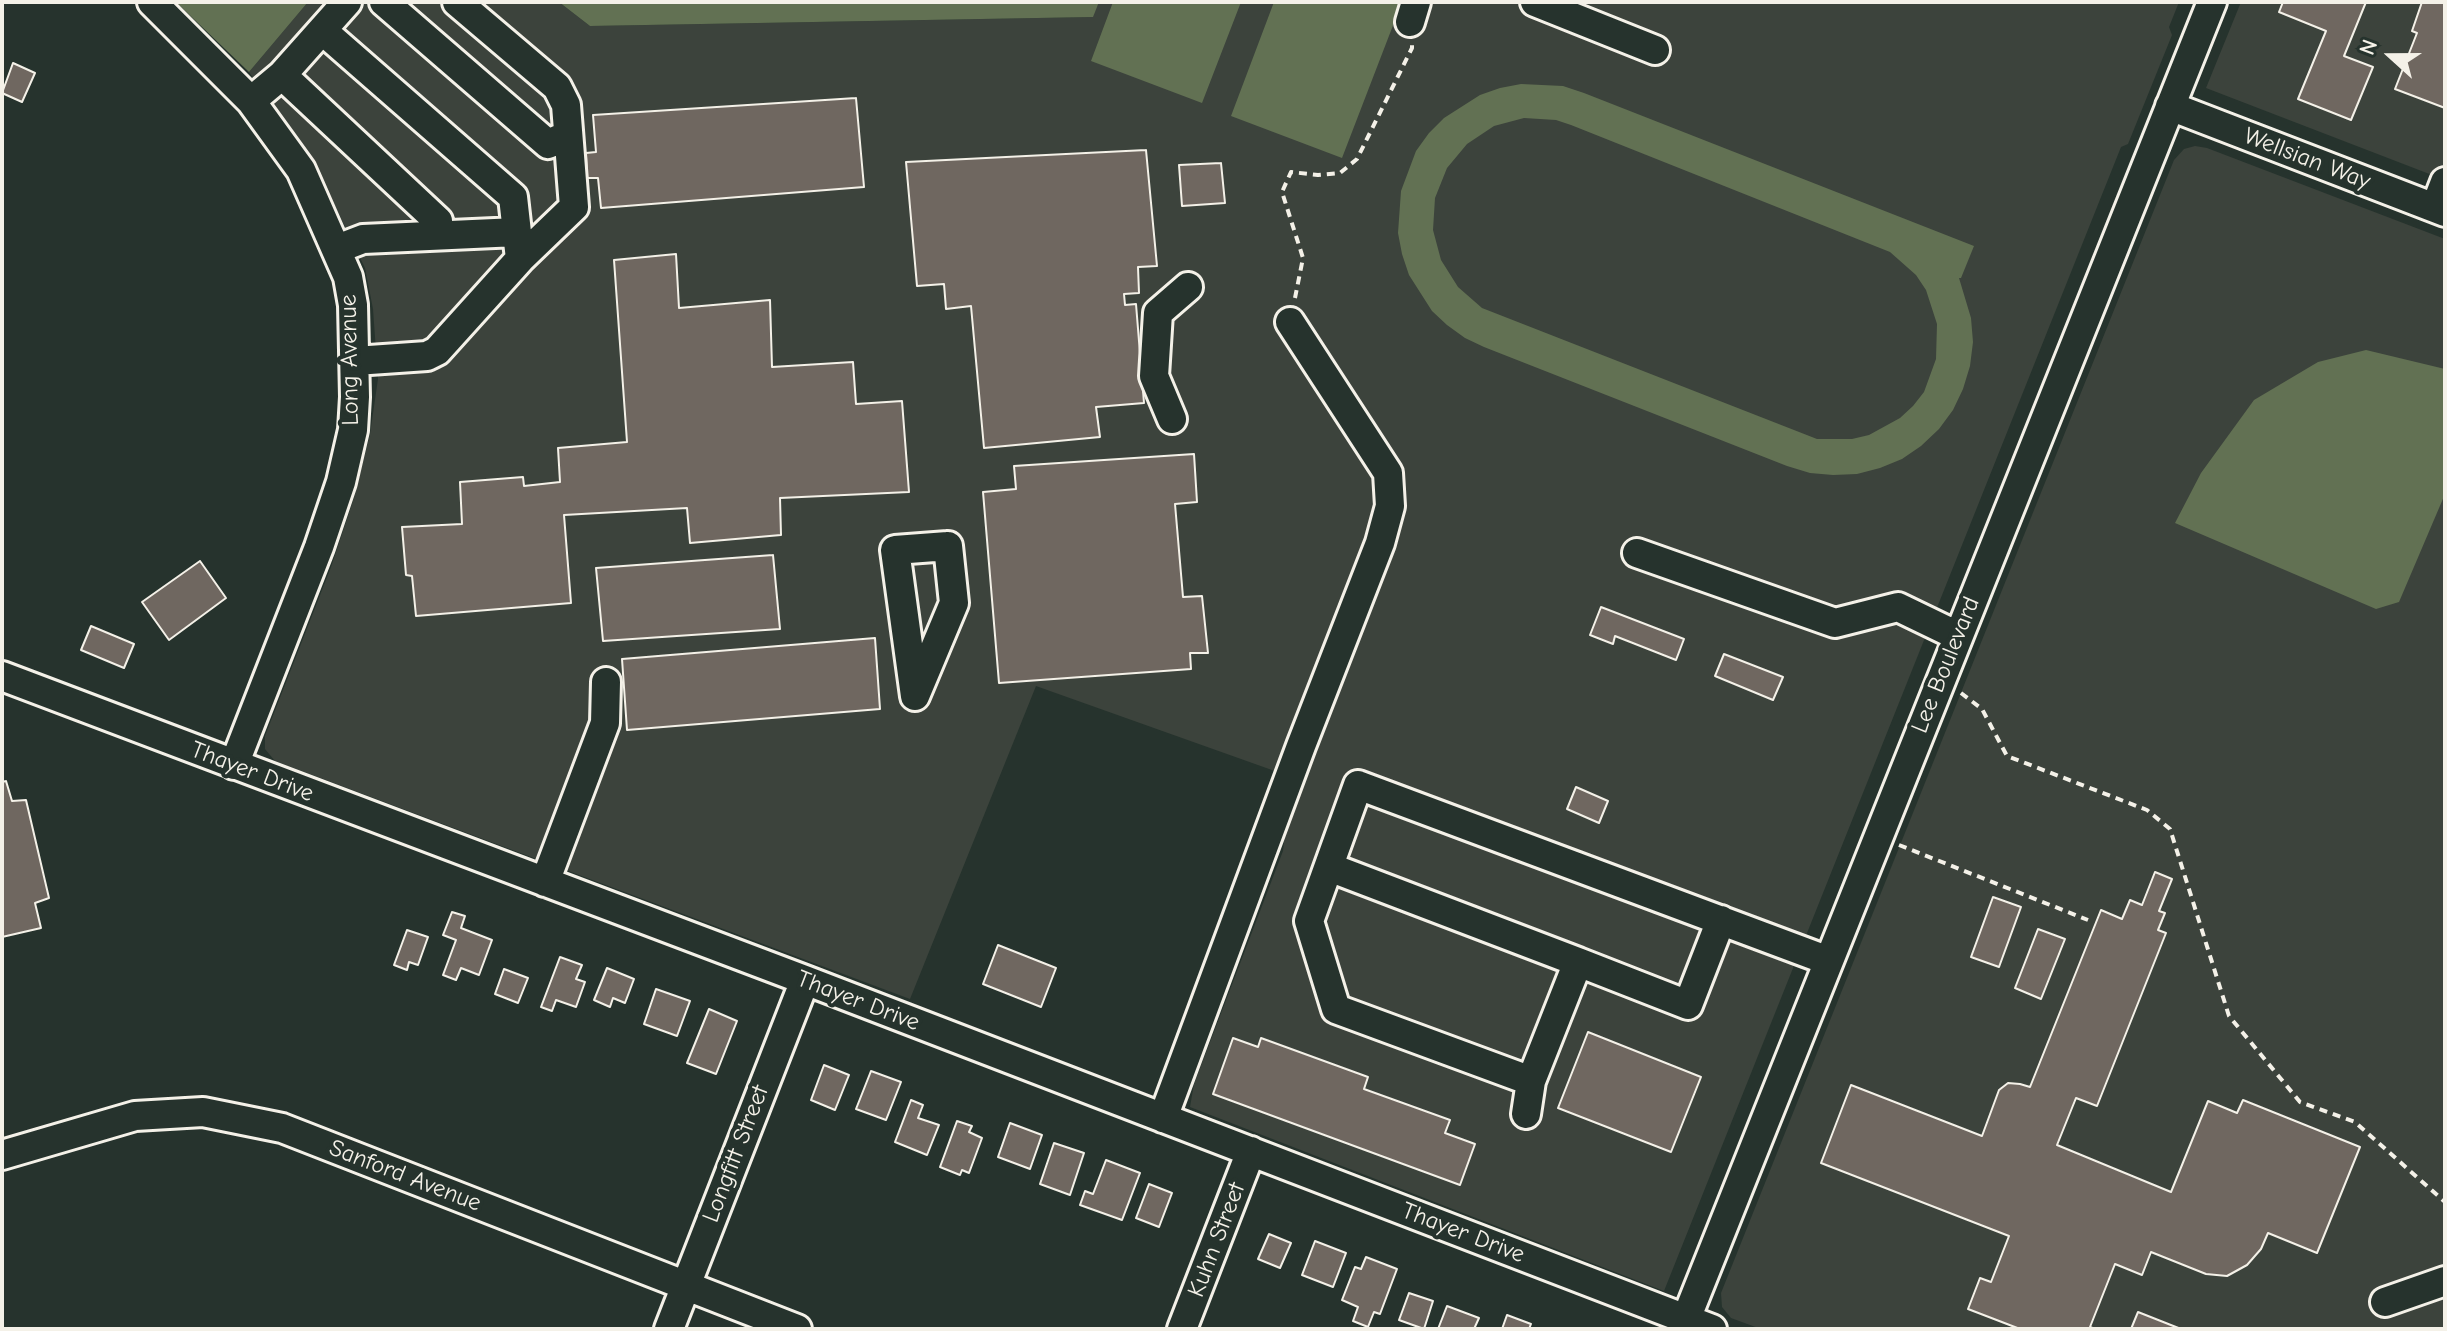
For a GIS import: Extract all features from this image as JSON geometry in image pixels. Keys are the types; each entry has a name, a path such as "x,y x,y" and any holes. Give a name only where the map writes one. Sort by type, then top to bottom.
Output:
{"street":[{"name":"Long Avenue","path":"152,2 251,101 301,170 348,277 353,305 353,430 341,482 319,547 234,765"},
{"path":"251,101 282,75 347,2"},
{"path":"384,2 548,144 568,135"},
{"path":"355,361 427,356 437,351 518,246 574,207 566,105 557,87 457,2"},
{"path":"1535,2 1655,50"},
{"name":"Lee Boulevard","path":"1684,1324 2212,2"},
{"path":"323,31 513,197 518,246"},
{"path":"282,75 438,221 437,235"},
{"name":"Wellsian Way","path":"2170,106 2442,201"},
{"path":"337,249 363,239 437,235 518,246"},
{"path":"1172,419 1154,376 1158,313 1188,287"},
{"path":"1163,1118 1376,555 1390,506 1388,473 1290,322"},
{"path":"948,546 954,603 915,696 895,550 948,546"},
{"path":"1637,553 1835,623 1898,607 1958,636"},
{"name":"Thayer Drive","path":"2,676 1251,1151 1684,1324 1712,1329"},
{"path":"545,882 605,723 606,682"},
{"path":"1531,1081 1336,1009 1309,921 1358,785 1829,961"},
{"path":"1329,867 1688,1005 1721,920"},
{"path":"1526,1114 1531,1081 1578,962"},
{"name":"Longfitt Street","path":"669,1329 805,980"},
{"name":"Sanford Avenue","path":"2,1155 135,1116 203,1112 282,1128 797,1329"},
{"name":"Kuhn Street","path":"1182,1329 1251,1151"},
{"path":"2385,1302 2445,1281"}],"path":[{"path":"1290,322 1303,258 1282,192 1291,172 1318,175 1340,173 1357,159 1412,48 1413,12"},
{"path":"1941,677 1982,709 2007,756 2147,810 2170,829 2229,1016 2300,1102 2355,1122 2445,1202"},
{"path":"1878,837 2088,920"}],"shaded area":[{"path":"308,2 559,2 590,26 1092,17 1099,2 2179,2 2169,27 2172,35 2128,144 2121,147 1664,1291 1190,1107 1194,1084 1283,851 1287,815 1300,780 1036,686 910,999 275,761 265,749 265,736 331,567 354,498 370,434 378,379 373,309 365,268 322,179 249,72"},
{"path":"2241,2 2445,2 2445,180 2206,88"},
{"path":"2195,146 2445,239 2445,1329 1761,1329 1731,1318 1722,1307 1721,1293 2174,160 2184,149"}],"green space":[{"path":"176,2 308,2 249,72"},
{"path":"559,2 1099,2 1093,17 590,26"},
{"path":"1113,2 1241,2 1202,103 1091,61"},
{"path":"1274,2 1402,2 1342,158 1231,116"},
{"path":"1521,84 1563,86 1584,93 1974,246 1959,278 1971,318 1973,342 1970,366 1953,410 1939,429 1902,459 1880,468 1857,474 1810,473 1484,347 1447,325 1432,311 1409,275 1398,233 1401,191 1416,151 1429,133 1444,118 1480,95","holes":["1524,118 1556,120 1890,252 1916,275 1926,290 1937,324 1936,359 1924,392 1900,418 1869,435 1852,439 1817,439 1482,308 1458,287 1441,260 1433,230 1435,198 1447,168 1467,144 1494,126"]},
{"path":"2366,350 2445,369 2445,494 2399,602 2376,609 2175,523 2201,473 2254,400 2318,362"}],"building":[{"path":"2283,2 2366,2 2344,56 2373,67 2351,120 2298,99 2326,31 2279,12"},
{"path":"2422,2 2445,2 2445,108 2395,89 2417,33 2412,31"},
{"path":"13,63 35,73 22,102 2,93"},
{"path":"856,98 864,187 601,208 598,178 587,178 586,153 596,152 593,115"},
{"path":"1146,150 1157,266 1138,267 1139,293 1124,294 1125,305 1136,304 1144,403 1096,407 1100,437 984,448 971,306 946,309 944,284 917,286 906,162"},
{"path":"1221,163 1225,203 1182,206 1179,165"},
{"path":"676,254 679,308 770,300 772,367 853,362 856,404 902,401 909,492 780,498 781,535 690,543 687,508 564,515 571,603 416,616 412,576 406,575 402,527 462,524 460,482 523,477 524,486 560,482 558,448 627,442 614,260"},
{"path":"1194,454 1197,502 1175,504 1183,597 1202,596 1208,653 1190,653 1191,669 999,683 983,492 1016,489 1014,466"},
{"path":"773,555 780,629 603,641 596,568"},
{"path":"200,561 226,598 169,640 142,602"},
{"path":"1601,607 1684,639 1676,660 1615,636 1613,644 1590,635"},
{"path":"91,626 134,644 124,668 81,650"},
{"path":"875,638 880,709 627,730 622,659"},
{"path":"1724,654 1783,677 1773,700 1715,676"},
{"path":"6,781 12,801 26,800 49,898 35,903 41,928 2,937 2,782"},
{"path":"1576,787 1608,801 1599,823 1567,809"},
{"path":"2155,872 2172,879 2159,911 2165,913 2158,930 2166,933 2097,1106 2076,1098 2057,1145 2171,1192 2208,1101 2237,1113 2243,1100 2360,1147 2317,1253 2268,1233 2261,1249 2247,1265 2227,1276 2206,1274 2151,1252 2142,1275 2115,1264 2090,1327 2095,1329 2020,1329 1968,1309 1980,1278 1991,1282 2009,1236 1821,1163 1851,1085 1982,1136 1999,1090 2008,1083 2030,1087 2101,910 2122,919 2130,900 2142,905"},
{"path":"1993,897 2021,907 1999,967 1971,957"},
{"path":"452,912 465,916 461,928 492,940 479,975 461,968 456,980 443,975 456,940 443,935"},
{"path":"2038,929 2065,939 2041,999 2015,988"},
{"path":"407,930 428,937 418,965 409,962 407,970 394,965"},
{"path":"998,945 1056,968 1041,1007 983,984"},
{"path":"560,957 582,965 576,979 585,982 576,1007 556,1000 552,1011 541,1007"},
{"path":"607,968 634,979 625,1003 613,998 610,1007 594,1000"},
{"path":"504,969 528,978 518,1003 495,994"},
{"path":"656,989 690,1001 677,1036 644,1024"},
{"path":"709,1009 737,1021 716,1074 687,1063"},
{"path":"1588,1032 1701,1077 1671,1152 1558,1108"},
{"path":"1233,1038 1258,1047 1261,1038 1368,1077 1364,1089 1450,1120 1445,1133 1475,1144 1460,1185 1213,1094"},
{"path":"824,1065 849,1075 835,1110 811,1100"},
{"path":"871,1071 901,1082 886,1120 856,1109"},
{"path":"911,1100 923,1105 918,1118 939,1125 927,1155 895,1142"},
{"path":"957,1121 972,1126 969,1132 982,1138 969,1173 962,1170 960,1175 940,1167"},
{"path":"1010,1123 1042,1135 1030,1169 998,1157"},
{"path":"1054,1143 1084,1153 1070,1195 1040,1184"},
{"path":"1106,1160 1140,1173 1122,1220 1080,1205 1085,1191 1093,1194"},
{"path":"1149,1184 1172,1193 1159,1227 1136,1218"},
{"path":"1269,1234 1291,1243 1280,1268 1258,1259"},
{"path":"1315,1241 1346,1253 1333,1287 1302,1275"},
{"path":"1366,1257 1397,1269 1380,1314 1374,1312 1368,1327 1353,1321 1358,1307 1342,1300 1355,1267 1361,1269"},
{"path":"1409,1293 1433,1301 1424,1329 1399,1320"},
{"path":"1447,1306 1479,1318 1474,1329 1438,1329"},
{"path":"2138,1312 2181,1329 2131,1329"},
{"path":"1507,1315 1531,1324 1529,1329 1502,1329"}]}
